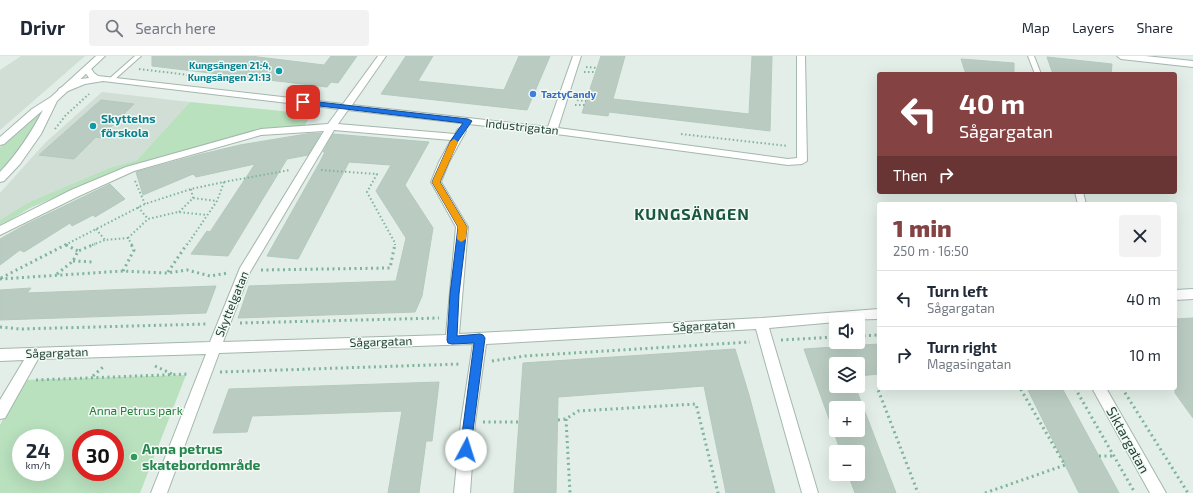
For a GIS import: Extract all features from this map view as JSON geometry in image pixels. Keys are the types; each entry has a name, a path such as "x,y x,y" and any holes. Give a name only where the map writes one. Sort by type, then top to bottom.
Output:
{"street":[{"path":"0,142 35,111 54,99 101,56"},
{"name":"Skyttelgatan","path":"159,493 244,270 332,127 382,56"},
{"path":"552,131 577,56"},
{"name":"Industrigatan","path":"108,80 552,131 788,162 802,161 801,56"},
{"path":"1121,56 1193,64"},
{"path":"87,69 88,73 93,76 108,80"},
{"path":"63,90 83,81 108,80"},
{"path":"0,178 16,162 32,140 54,99"},
{"path":"452,340 454,294 462,227 436,182 444,162 457,137 468,121"},
{"path":"0,231 68,196 130,169 261,132 332,127 457,137"},
{"path":"1177,295 1193,294"},
{"name":"Sågargatan","path":"0,355 452,340 761,323 877,314"},
{"path":"761,323 810,493"},
{"path":"462,493 468,422 480,338"},
{"path":"0,413 34,354"},
{"name":"Siktargatan","path":"1100,390 1158,493"}],"lane":[{"path":"108,80 138,56"},
{"path":"1031,56 1037,72"}],"path":[{"path":"52,133 66,115 108,80"},
{"path":"130,169 145,204"},
{"path":"0,278 123,271 168,272 187,270 210,276 244,270 390,268 395,243 367,192 377,174 323,170"},
{"path":"0,278 145,204 224,182 286,171"},
{"path":"168,272 217,201 224,182"},
{"path":"191,190 193,198"},
{"path":"193,198 217,201"},
{"path":"178,212 193,198"},
{"path":"138,207 148,219"},
{"path":"56,275 73,261 78,251 105,240 128,238 148,219 178,212 207,215"},
{"path":"96,229 105,240"},
{"path":"123,271 134,250 128,238"},
{"path":"66,244 78,251"},
{"path":"73,261 94,262"},
{"path":"865,336 877,335"},
{"path":"19,380 477,364 525,356 829,337"},
{"path":"93,377 107,362"},
{"path":"152,364 172,374"},
{"path":"878,390 918,493"},
{"path":"985,493 1065,465 1021,390"},
{"path":"1076,390 1110,445 1114,456 1128,477 1135,493"},
{"path":"1123,390 1188,493"},
{"path":"558,420 566,419 578,411 696,404 718,493"},
{"path":"1136,418 1141,418"},
{"path":"566,419 570,493"},
{"path":"468,422 519,422"},
{"path":"1155,450 1161,450"},
{"path":"1099,456 1114,456"}],"shaded area":[{"path":"21,56 85,56 0,130 0,70"},
{"path":"102,92 190,102 137,160 109,168 27,203 0,220 0,193 45,143"}],"green space":[{"path":"190,102 312,114 301,131 225,140 111,173 30,208 0,226 0,220 27,203 109,168 137,160"},
{"path":"36,115 40,115 12,163 0,175 0,147"},
{"name":"Anna Petrus park","path":"186,375 140,493 0,493 0,425 24,380"}],"building":[{"name":"Kungsängen 21:4, Kungsängen 21:13","path":"152,56 250,56 324,65 331,56 357,56 338,83 331,82 327,87 152,66"},
{"path":"406,56 433,56 418,81 504,90 519,56 550,56 527,110 381,94"},
{"path":"601,56 625,56 613,99 749,114 752,56 772,56 770,131 609,112 608,116 582,113"},
{"path":"1047,57 1112,64 1111,72 1052,72"},
{"path":"961,59 1014,63 1014,72 965,72"},
{"name":"Skyttelns förskola","path":"101,100 134,104 100,138 96,137 74,159 39,155"},
{"path":"321,133 308,155 287,159 228,256 191,254 207,231 210,232 255,164 196,177 193,174 143,195 136,172 240,145 306,134"},
{"path":"333,134 429,142 405,185 433,228 422,296 415,312 238,318 249,286 396,281 406,238 376,191 391,165 349,162 298,259 267,256 321,160 325,152 323,152"},
{"path":"110,184 125,199 95,217 93,215 72,226 70,223 24,252 20,250 0,265 0,239 25,225"},
{"path":"216,286 206,313 0,320 0,290 31,288 27,293"},
{"path":"1193,318 1193,418 1175,393 1175,390 1177,390 1177,319"},
{"path":"877,344 877,374 865,375 865,357 829,357 829,393 858,393 861,401 829,401 829,419 804,349 829,347 829,349 865,349 865,345"},
{"path":"735,349 775,493 726,493 704,386 558,397 556,493 514,493 523,363"},
{"path":"439,382 432,441 426,441 419,493 388,493 402,411 252,416 247,432 213,433 229,389"},
{"path":"1028,390 1063,390 1119,493 1079,493"},
{"path":"865,412 896,493 855,493 851,481 865,481 865,445 838,445 836,437 865,437"}],"slow traffic":[{"path":"454,142 436,182 462,227 461,239"}],"place":[{"name":"Kungsängen 21:4, Kungsängen 21:13","path":"279,71"},
{"name":"TaztyCandy","path":"533,94"},
{"name":"Skyttelns förskola","path":"93,126"},
{"name":"Anna petrus skatebordområde","path":"134,457"}],"district":[{"name":"KUNGSÄNGEN","path":"692,214"}],"route":[{"path":"303,102 468,121 455,140 436,182 462,227 454,294 452,340 480,338 468,422 466,450"}]}
